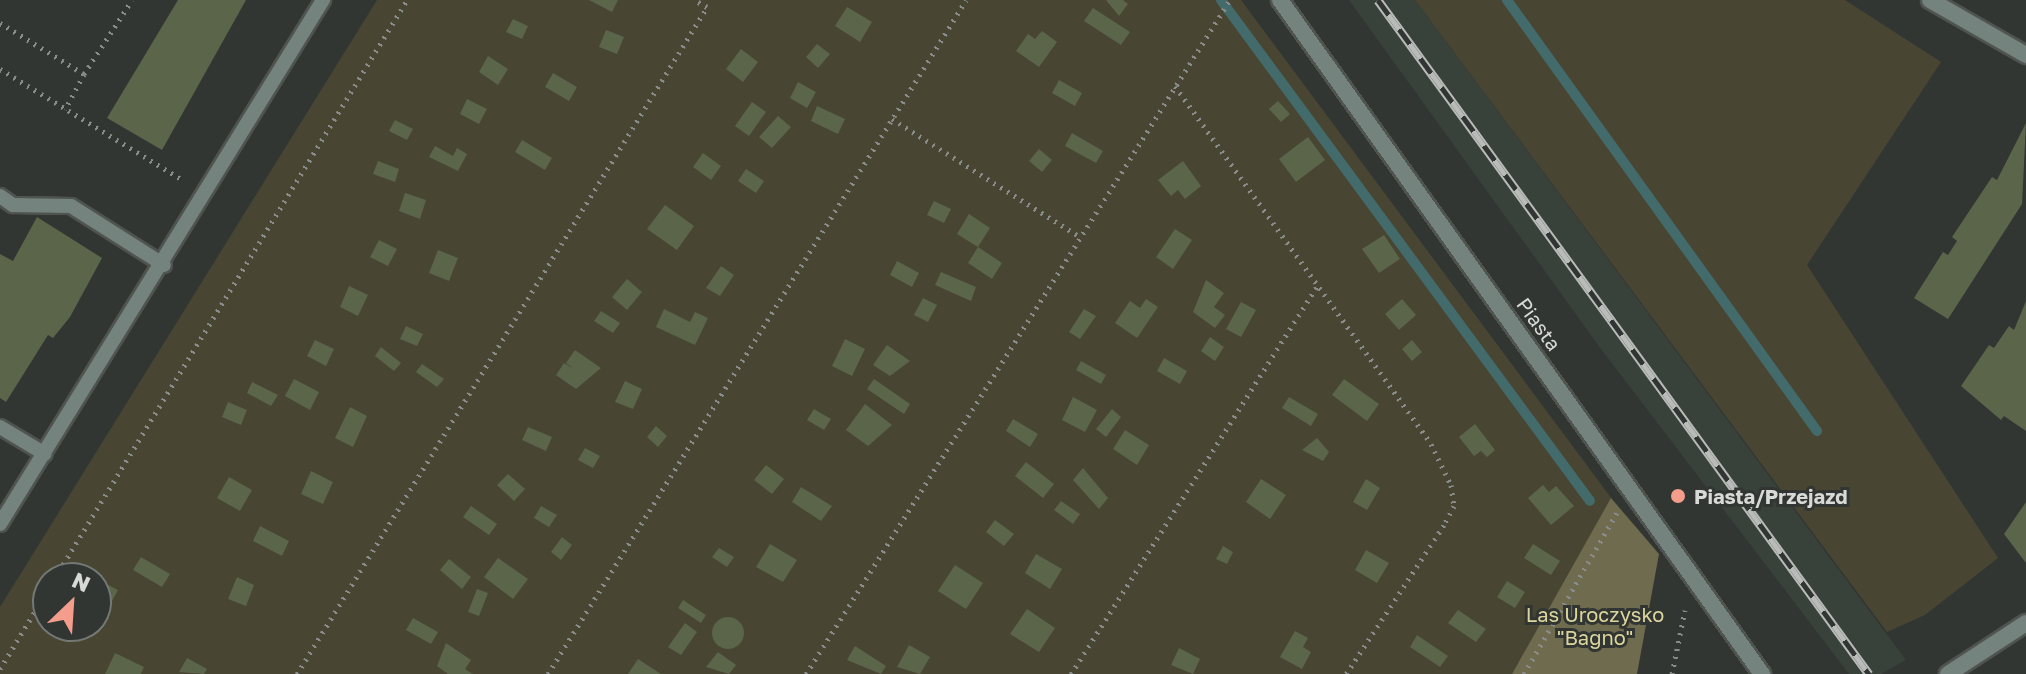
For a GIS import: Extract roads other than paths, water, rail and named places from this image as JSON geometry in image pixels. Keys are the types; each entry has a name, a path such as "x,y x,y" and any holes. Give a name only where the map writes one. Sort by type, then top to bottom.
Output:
{"street":[{"name":"Piasta","path":"1280,0 1762,674"},
{"path":"1930,0 2026,55"},
{"path":"1948,674 2026,623"}],"lane":[{"path":"0,524 164,265 323,0"},
{"path":"0,196 13,205 71,206 164,265"},
{"path":"0,427 45,454"}],"waterway":[{"path":"1221,0 1590,501"},
{"path":"1507,0 1817,431"}],"railway":[{"path":"1378,0 1869,674"}],"place":[{"name":"Piasta/Przejazd","path":"1678,496"}],"park label":[{"name":"Las Uroczysko \"Bagno\"","path":"1595,626"}]}
